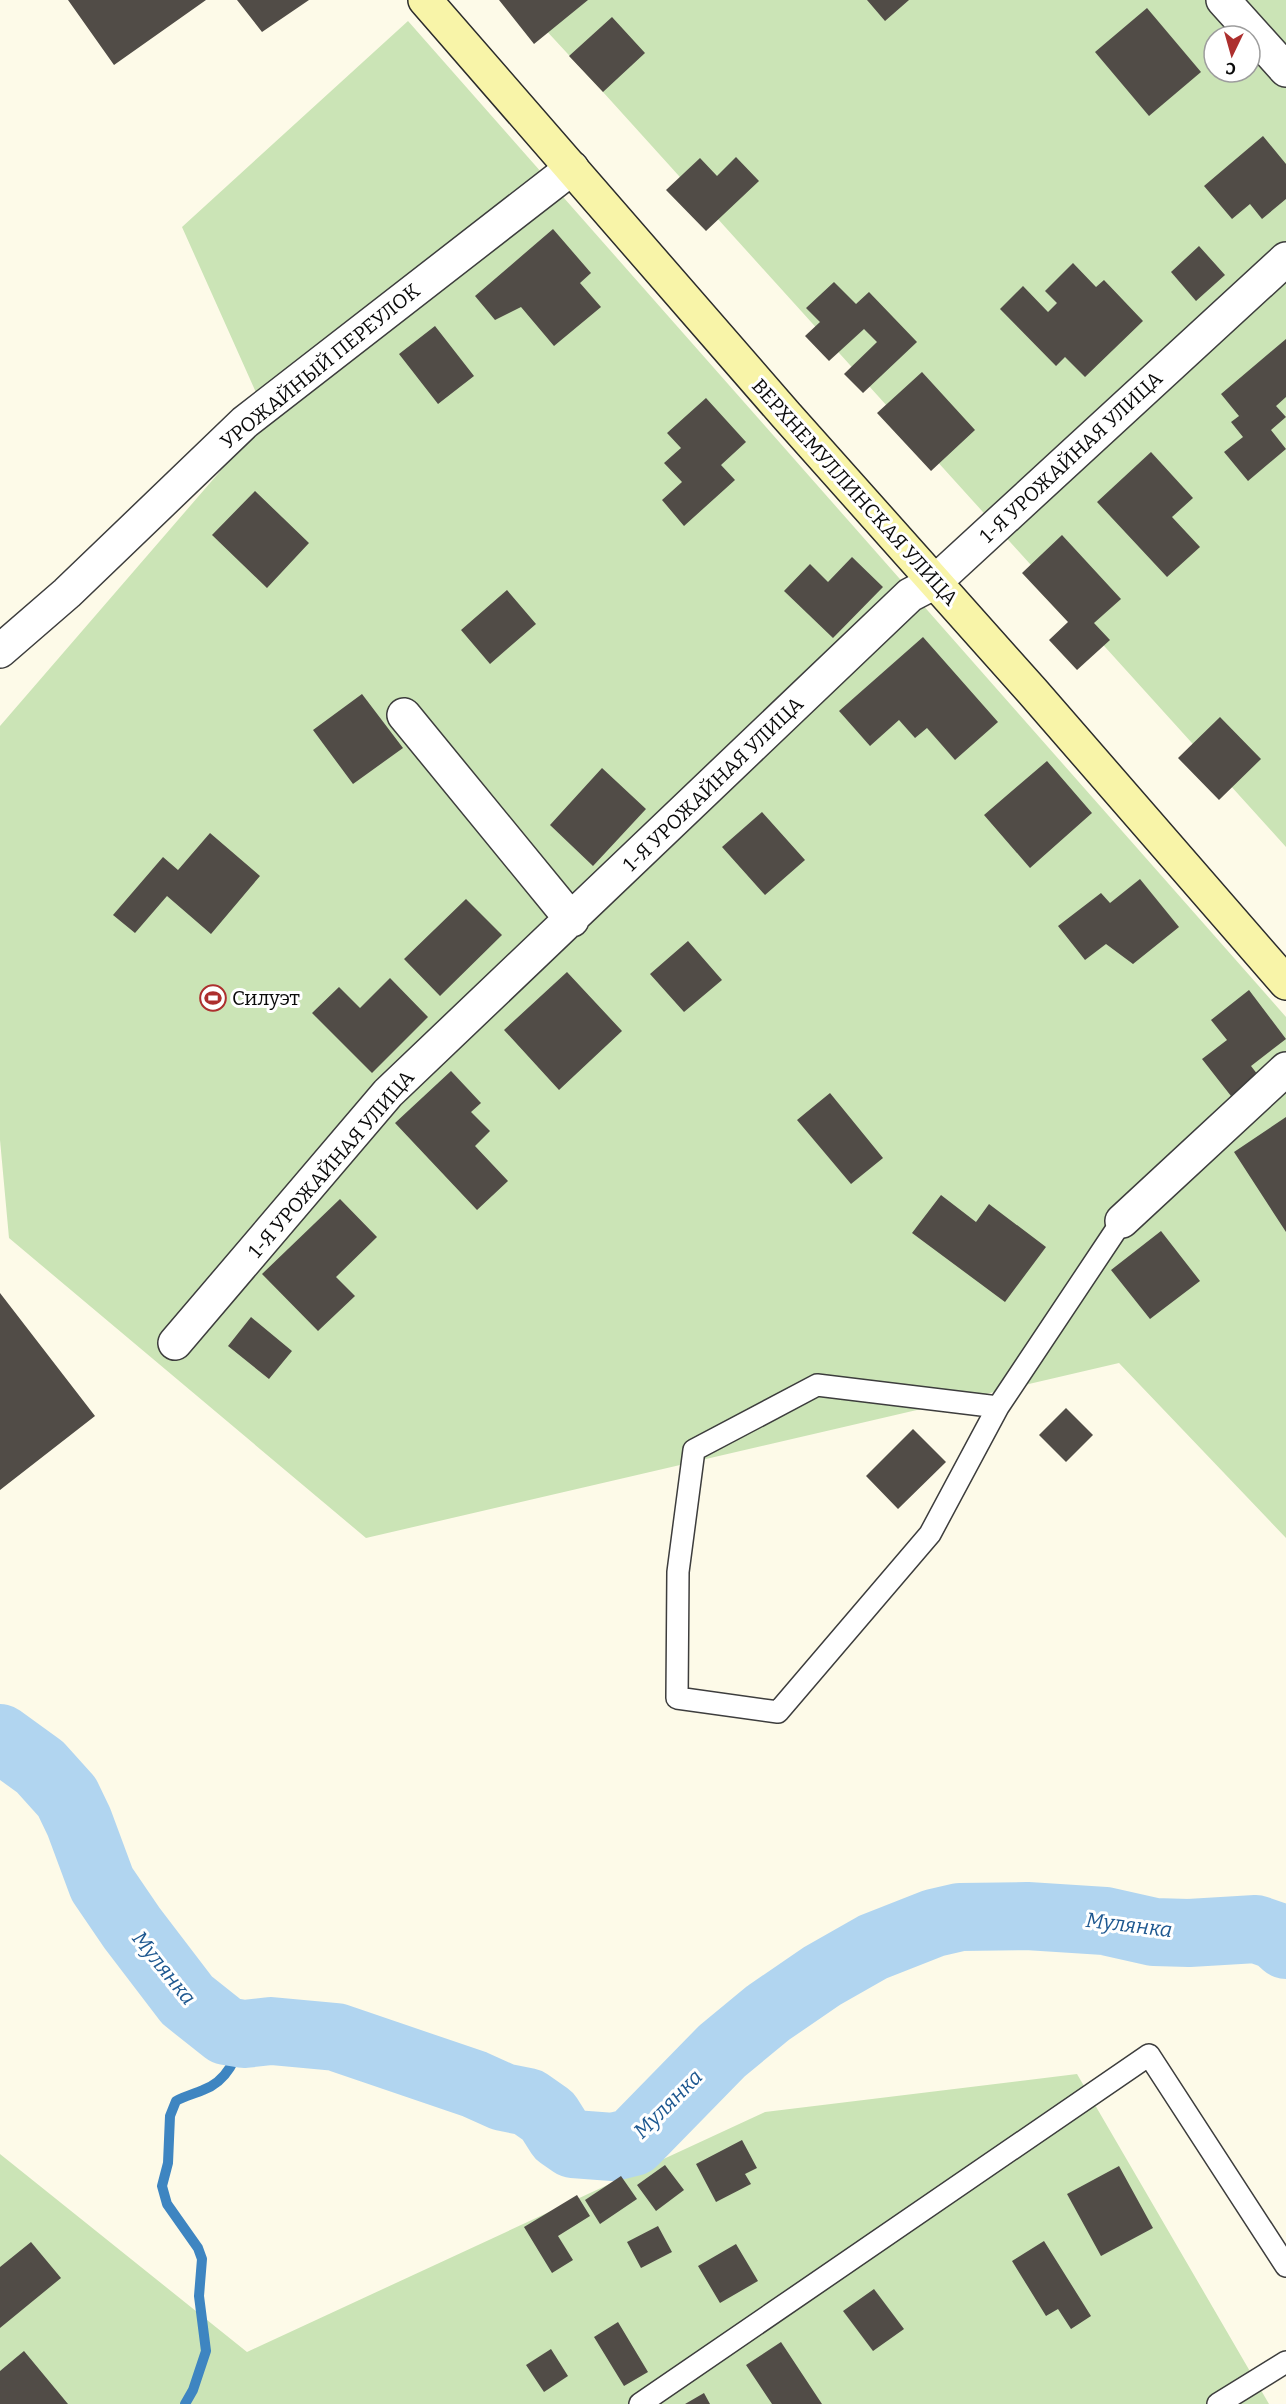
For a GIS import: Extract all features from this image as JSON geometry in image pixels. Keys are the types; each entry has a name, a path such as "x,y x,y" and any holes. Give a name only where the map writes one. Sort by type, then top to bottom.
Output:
{"street":[{"name":"ВЕРХНЕМУЛЛИНСКАЯ УЛИЦА","path":"425,0 786,415 1286,983"},
{"path":"1223,0 1286,70"},
{"name":"УРОЖАЙНЫЙ ПЕРЕУЛОК","path":"0,651 67,593 245,422 572,168"},
{"name":"1-Я УРОЖАЙНАЯ УЛИЦА","path":"175,1343 388,1093 572,920 910,595 935,582 1286,259"},
{"path":"404,715 572,920"},
{"path":"1122,1221 1286,1069"}],"lane":[{"path":"998,1407 816,1385 694,1450 678,1572 677,1698 778,1712 930,1534 998,1407 1122,1221"},
{"path":"640,2404 1149,2055 1286,2266"},
{"path":"1218,2404 1286,2361"}],"green space":[{"path":"518,0 1286,0 1286,847 603,92"},
{"path":"408,21 1286,1017 1286,1538 1119,1363 366,1538 9,1238 0,1140 0,726 267,417 182,227"},
{"path":"1077,2074 1269,2404 0,2404 0,2154 247,2352 765,2112"}],"building":[{"path":"68,0 206,0 114,65"},
{"path":"237,0 309,0 262,32"},
{"path":"499,0 588,0 534,44"},
{"path":"867,0 909,0 885,21"},
{"path":"1147,8 1201,72 1149,116 1095,52"},
{"path":"612,17 645,53 603,92 569,56"},
{"path":"1263,136 1286,164 1286,199 1262,219 1250,204 1232,219 1204,186"},
{"path":"736,157 759,181 706,231 666,190 700,158 717,176"},
{"path":"553,229 591,273 580,283 601,307 554,346 521,307 495,320 475,296"},
{"path":"1199,246 1225,275 1196,301 1171,272"},
{"path":"1073,263 1096,287 1104,280 1143,321 1085,377 1065,357 1056,366 1000,309 1023,286 1048,312 1057,303 1045,291"},
{"path":"834,282 856,304 869,292 917,342 863,393 844,374 877,342 864,329 829,361 805,336 820,322 806,308"},
{"path":"435,326 474,376 438,404 399,354"},
{"path":"1286,339 1286,397 1276,406 1286,417 1271,430 1286,449 1248,481 1224,452 1243,437 1231,422 1239,416 1221,394"},
{"path":"922,372 975,430 931,471 877,413"},
{"path":"706,398 746,442 721,465 735,480 684,526 662,500 682,482 664,463 681,448 667,433"},
{"path":"1151,452 1193,498 1172,517 1200,547 1167,577 1097,502"},
{"path":"255,491 309,543 267,588 212,535"},
{"path":"1062,535 1121,599 1094,623 1110,640 1077,670 1049,640 1068,622 1022,573"},
{"path":"852,557 883,587 833,638 784,591 810,564 828,582"},
{"path":"507,590 536,624 490,664 461,630"},
{"path":"923,637 998,722 955,760 927,728 915,738 899,720 870,746 839,711"},
{"path":"362,694 403,748 353,784 313,730"},
{"path":"1220,717 1261,759 1219,800 1178,758"},
{"path":"1047,761 1092,813 1030,868 984,815"},
{"path":"602,768 646,809 593,866 550,825"},
{"path":"762,812 805,860 765,895 722,847"},
{"path":"210,833 260,876 211,934 167,896 135,933 113,915 163,857 178,870"},
{"path":"1140,879 1179,927 1133,964 1106,944 1085,960 1058,926 1101,893 1110,903"},
{"path":"466,899 502,935 440,996 404,959"},
{"path":"688,941 722,980 684,1012 650,974"},
{"path":"567,972 622,1031 559,1090 504,1030"},
{"path":"390,978 428,1017 372,1073 312,1013 339,987 360,1008"},
{"path":"1249,990 1286,1039 1251,1066 1258,1075 1231,1096 1202,1059 1227,1040 1211,1020"},
{"path":"451,1071 481,1103 471,1112 490,1131 475,1146 508,1181 477,1210 395,1123"},
{"path":"830,1093 883,1158 851,1184 797,1120"},
{"path":"1286,1117 1286,1232 1234,1152"},
{"path":"941,1195 976,1222 989,1204 1046,1247 1005,1302 912,1233"},
{"path":"340,1199 377,1237 336,1277 355,1296 318,1331 262,1274"},
{"path":"1161,1231 1200,1281 1150,1319 1111,1270"},
{"path":"0,1293 95,1416 0,1490"},
{"path":"251,1317 292,1351 269,1379 228,1346"},
{"path":"1066,1408 1093,1435 1066,1462 1039,1435"},
{"path":"913,1429 946,1462 898,1509 866,1476"},
{"path":"742,2140 757,2168 745,2174 751,2184 716,2202 696,2164"},
{"path":"665,2165 684,2190 656,2211 637,2185"},
{"path":"1119,2166 1153,2228 1101,2256 1067,2194"},
{"path":"621,2176 637,2199 600,2224 585,2200"},
{"path":"577,2195 590,2216 558,2236 573,2260 552,2273 524,2227"},
{"path":"658,2226 672,2252 641,2268 627,2242"},
{"path":"1044,2241 1091,2316 1071,2329 1058,2309 1046,2316 1012,2261"},
{"path":"31,2242 61,2278 0,2328 0,2267"},
{"path":"736,2244 758,2281 720,2303 698,2266"},
{"path":"874,2289 904,2329 873,2351 843,2311"},
{"path":"618,2322 648,2372 624,2386 594,2337"},
{"path":"781,2342 822,2404 772,2404 746,2365"},
{"path":"551,2349 568,2376 544,2392 526,2365"},
{"path":"24,2351 68,2404 0,2404 0,2371"},
{"path":"704,2393 710,2404 685,2404"}],"waterway":[{"name":"Мулянка","path":"0,1738 40,1767 67,1797 79,1822 102,1884 132,1928 187,2000 226,2031 244,2034 271,2031 336,2037 474,2084 503,2097 528,2102 548,2116 560,2135 573,2144 613,2147 633,2142 722,2051 768,2013 822,1976 873,1947 934,1923 960,1917 1027,1916 1105,1921 1154,1932 1189,1933 1256,1929 1276,1936 1286,1945"},
{"path":"185,2404 193,2390 206,2351 199,2296 202,2259 198,2248 167,2204 162,2186 168,2163 170,2116 176,2101 212,2086 225,2075 234,2060 244,2034"}],"place":[{"name":"Силуэт","path":"213,998"}]}
